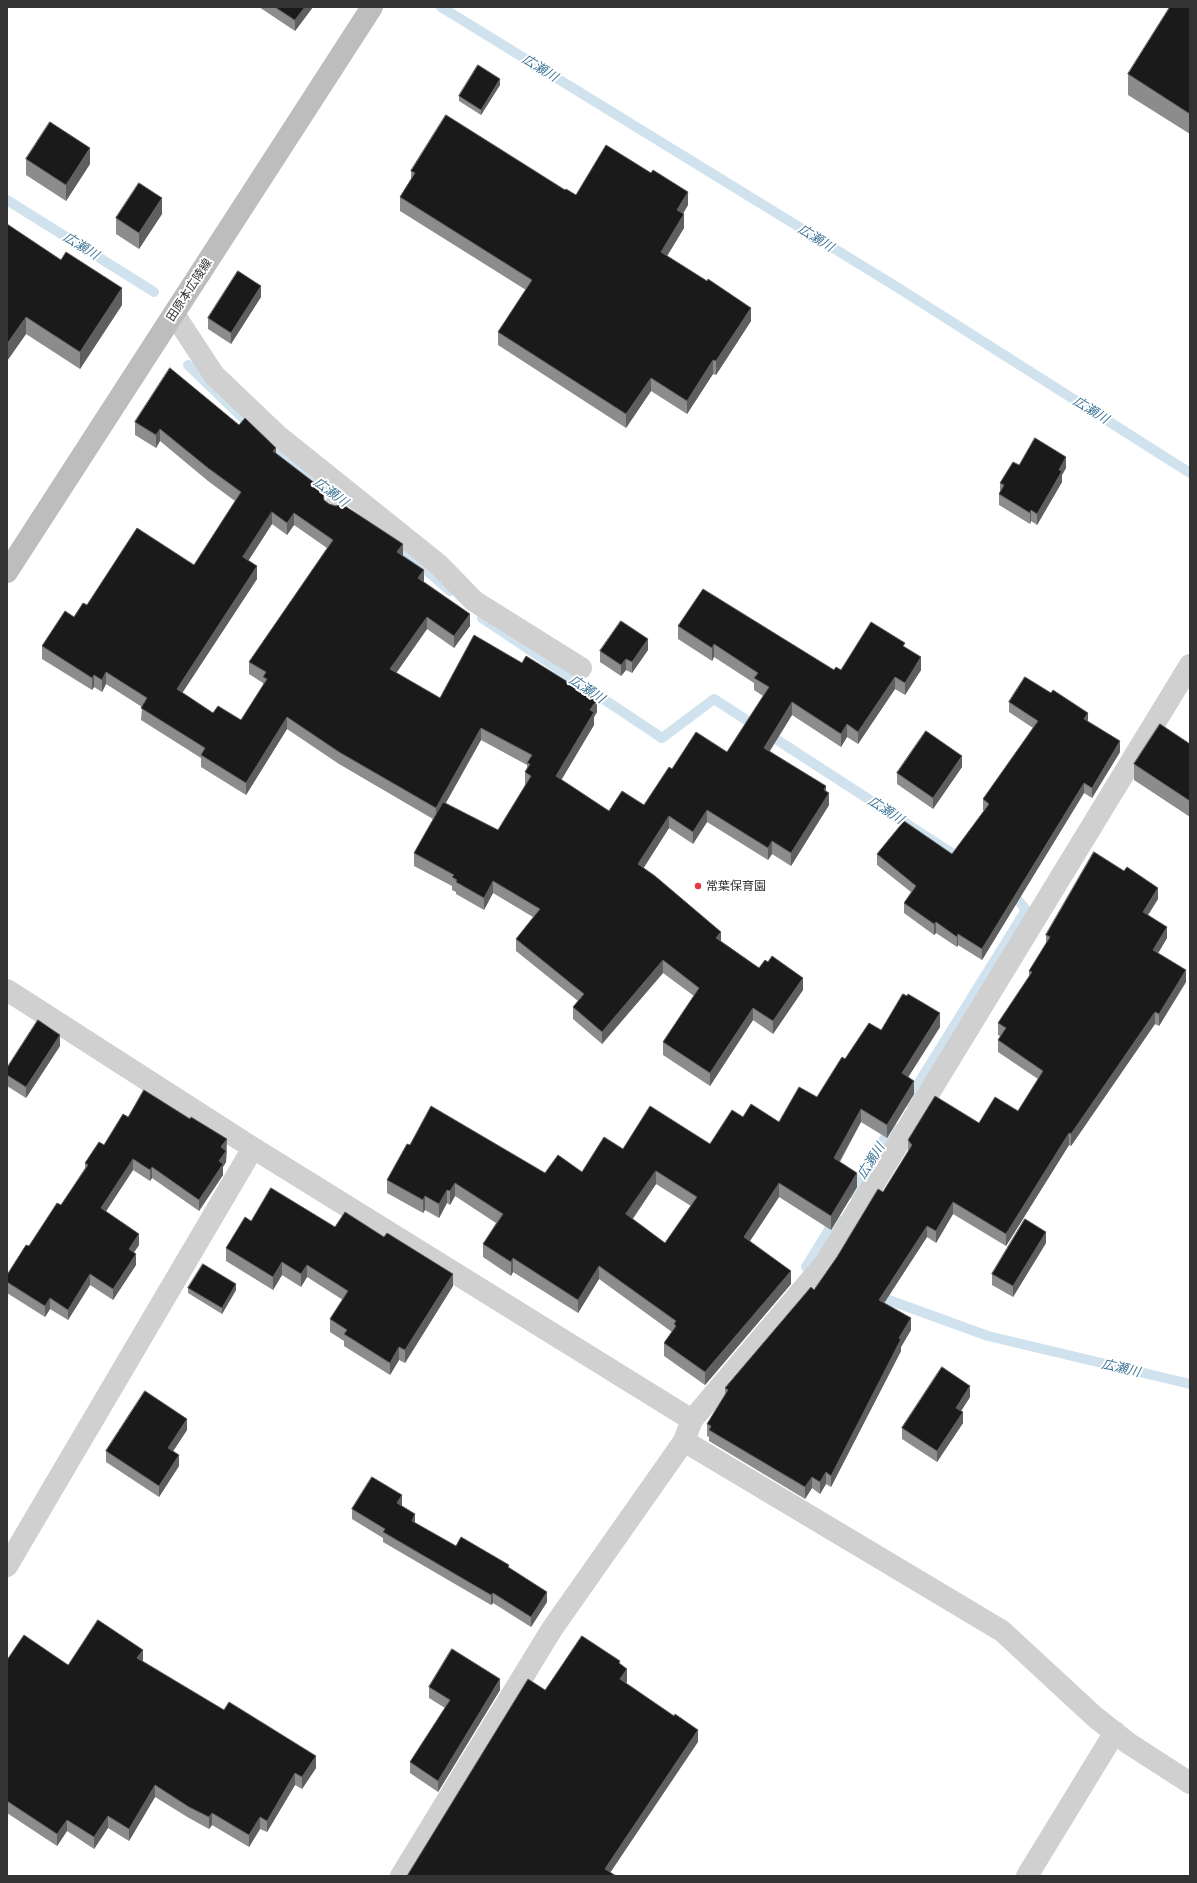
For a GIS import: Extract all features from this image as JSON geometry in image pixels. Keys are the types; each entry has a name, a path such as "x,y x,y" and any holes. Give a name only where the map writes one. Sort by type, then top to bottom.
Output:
{"main road":[{"name":"田原本広陵線","path":"7,572 372,7"}],"street":[{"path":"174,314 214,375 340,498 438,564 474,601 581,668"},
{"path":"401,1876 552,1629 684,1441 692,1420 826,1262 1190,665"},
{"path":"7,990 253,1148 692,1420"},
{"path":"7,1566 253,1148"},
{"path":"684,1441 1002,1631 1095,1718 1190,1783"},
{"path":"1027,1876 1115,1732"}],"building":[{"path":"275,7 305,7 295,20"},
{"path":"1170,7 1190,7 1190,114 1128,74"},
{"path":"478,65 500,79 481,110 459,96"},
{"path":"446,115 565,190 566,189 576,195 606,145 651,173 653,170 688,192 677,210 684,214 661,252 707,281 708,279 751,308 716,361 713,360 687,401 651,378 626,414 498,332 532,280 400,197 415,173 411,171"},
{"path":"50,122 90,148 66,185 26,159"},
{"path":"139,183 162,198 139,233 116,218"},
{"path":"7,224 61,260 66,252 122,288 80,352 26,317 7,344"},
{"path":"238,271 261,286 231,333 208,318"},
{"path":"170,368 239,425 245,418 276,448 273,451 323,491 324,500 329,504 336,506 342,504 403,544 397,552 424,570 418,578 470,614 454,636 427,617 390,669 440,698 474,635 522,663 526,656 597,700 590,710 594,712 556,776 609,811 622,791 644,805 669,767 672,769 696,732 727,752 769,687 754,678 758,673 714,644 712,648 678,626 703,589 834,670 836,667 841,670 871,622 905,643 903,646 921,657 905,683 895,677 858,732 847,724 841,734 792,702 764,748 826,786 824,790 829,793 791,853 772,841 768,848 707,810 693,832 669,816 638,864 655,876 721,932 716,938 759,968 765,960 768,962 772,956 803,978 773,1021 753,1008 710,1073 663,1042 699,988 663,960 602,1032 573,1007 584,994 516,939 540,909 493,881 484,898 456,882 457,880 452,877 454,875 414,853 443,802 498,830 531,776 525,772 530,764 527,763 532,755 481,728 436,808 339,752 287,717 246,783 201,755 205,748 141,708 147,698 106,672 102,680 94,675 92,678 42,646 65,611 74,617 83,603 87,605 137,528 194,565 241,492 208,468 160,429 156,435 135,422","holes":["272,512 287,523 294,513 333,540 249,662 266,672 263,677 267,679 241,720 218,706 213,713 177,689 257,566 243,557"]},
{"path":"1035,438 1066,457 1059,470 1062,471 1037,514 1031,510 1030,513 999,494 1004,485 1000,483 1013,462 1019,465"},
{"path":"621,621 648,639 632,662 626,659 621,665 600,651"},
{"path":"1025,677 1051,693 1053,690 1088,713 1084,719 1120,741 1092,788 1084,783 982,949 958,934 957,937 936,922 934,924 904,903 916,886 877,854 904,821 952,854 989,804 983,799 1038,721 1009,702"},
{"path":"1160,724 1190,744 1190,801 1134,764"},
{"path":"926,731 962,756 933,798 897,773"},
{"path":"1094,852 1124,871 1127,867 1158,888 1143,912 1167,927 1153,950 1186,970 1159,1014 1155,1012 1071,1134 1069,1133 1006,1234 953,1202 936,1231 927,1226 879,1300 911,1318 899,1338 901,1339 831,1476 826,1472 820,1482 812,1477 805,1487 709,1430 711,1426 707,1424 728,1390 725,1388 811,1287 814,1290 837,1257 878,1189 883,1192 912,1145 908,1140 935,1096 979,1123 995,1097 1018,1111 1043,1071 998,1040 1006,1028 998,1023 1032,972 1029,971 1050,937 1046,935"},
{"path":"903,994 907,996 908,994 940,1013 902,1073 914,1081 887,1125 861,1109 834,1158 857,1173 831,1216 779,1183 744,1237 791,1271 705,1372 664,1343 676,1326 674,1324 676,1321 599,1266 578,1300 513,1258 511,1262 483,1244 503,1214 455,1183 450,1191 447,1190 439,1204 425,1196 423,1200 387,1180 407,1144 410,1145 431,1106 545,1173 558,1155 582,1172 604,1137 623,1149 650,1106 710,1144 732,1110 743,1117 751,1104 779,1122 799,1087 817,1097 842,1057 845,1059 869,1023 881,1030","holes":["656,1171 697,1197 665,1243 626,1214"]},
{"path":"38,1020 60,1035 26,1087 7,1075 7,1068"},
{"path":"144,1090 190,1119 191,1117 227,1139 221,1147 226,1151 219,1161 223,1164 199,1200 152,1167 150,1170 133,1159 101,1208 139,1234 129,1249 136,1254 113,1289 90,1274 68,1310 50,1298 45,1306 7,1282 7,1275 26,1245 29,1246 57,1203 61,1205 88,1165 85,1163 99,1142 104,1145 123,1114 128,1117"},
{"path":"271,1188 335,1227 345,1212 384,1237 387,1233 453,1274 405,1350 399,1347 390,1363 344,1334 347,1330 330,1319 348,1291 307,1265 301,1274 282,1262 273,1277 226,1248 245,1217 251,1221"},
{"path":"1025,1219 1046,1232 1013,1286 992,1274"},
{"path":"203,1264 236,1284 222,1308 188,1288"},
{"path":"942,1367 970,1386 956,1408 963,1412 937,1451 902,1428"},
{"path":"145,1391 187,1419 168,1448 179,1455 159,1486 106,1451"},
{"path":"372,1477 402,1495 397,1503 415,1514 412,1521 456,1546 461,1537 509,1565 508,1567 547,1592 531,1617 493,1593 491,1595 383,1532 385,1529 352,1509"},
{"path":"98,1620 143,1650 137,1658 224,1710 229,1702 316,1756 302,1777 295,1773 267,1821 260,1817 249,1835 212,1813 209,1817 189,1807 155,1785 129,1829 108,1816 94,1837 67,1820 57,1834 7,1801 7,1660 24,1635 68,1665"},
{"path":"582,1636 620,1661 619,1663 627,1669 620,1679 674,1716 675,1714 698,1730 605,1869 616,1876 407,1876 528,1679 545,1690"},
{"path":"452,1649 500,1679 438,1781 410,1762 450,1700 429,1687"}],"waterway":[{"name":"広瀬川","path":"441,7 900,289 1190,473"},
{"name":"広瀬川","path":"7,200 154,292"},
{"name":"広瀬川","path":"188,365 254,429"},
{"name":"広瀬川","path":"267,442 333,494"},
{"name":"広瀬川","path":"400,547 450,591"},
{"name":"広瀬川","path":"482,618 662,738 714,699 964,861"},
{"name":"広瀬川","path":"907,1102 1026,910 1011,891"},
{"name":"広瀬川","path":"851,1194 892,1126"},
{"name":"広瀬川","path":"819,1273 806,1267 836,1218"},
{"name":"広瀬川","path":"875,1295 988,1336 1190,1384"}],"place":[{"name":"常葉保育園","path":"698,886"}]}
